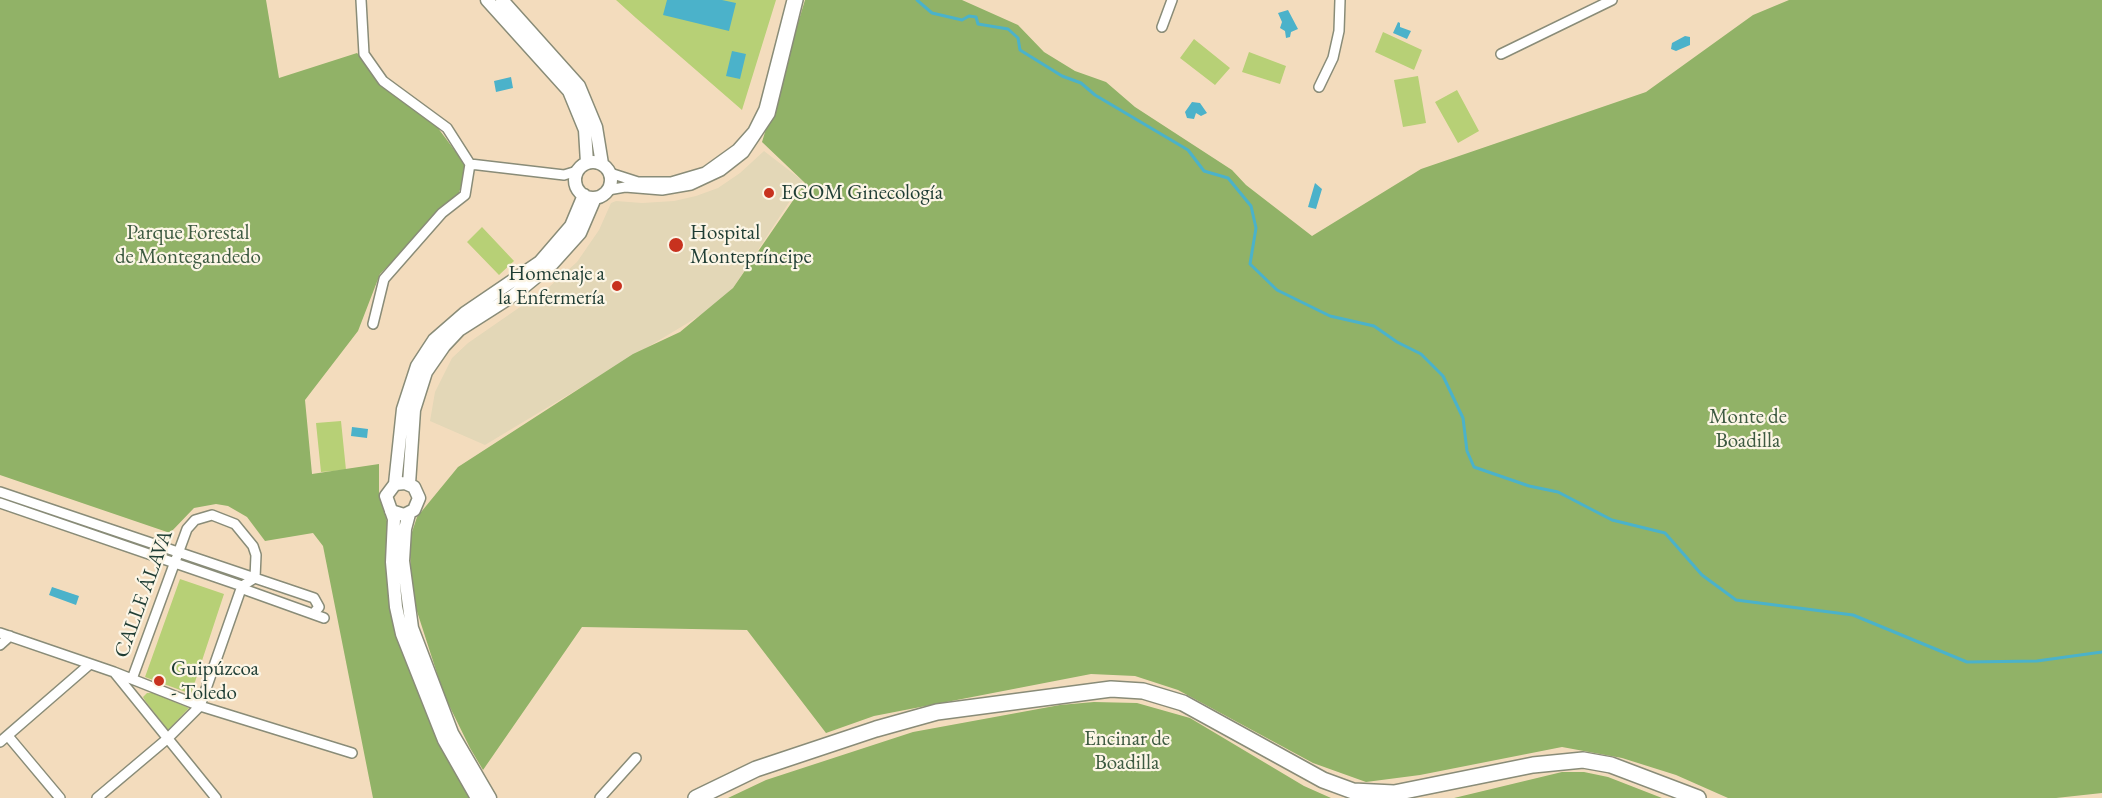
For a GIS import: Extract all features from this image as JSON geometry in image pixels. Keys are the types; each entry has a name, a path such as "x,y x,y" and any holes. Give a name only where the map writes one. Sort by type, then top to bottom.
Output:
{"main road":[{"path":"696,798 756,769 876,729 938,712 1111,689 1143,691 1183,703 1323,780 1353,790 1394,793 1533,765 1583,760 1611,765 1698,798"}],"street":[{"path":"362,0 364,54 383,81 447,128 470,164 465,195 442,213 384,279 373,324"},
{"path":"409,484 414,410 426,372 444,345 459,330 514,295 553,263 580,232 590,196 576,173 585,130 569,91 487,0"},
{"path":"502,0 579,86 596,127 602,164 610,173 638,182 671,182 705,172 737,149 753,131 764,109 792,0"},
{"path":"477,798 452,757 402,634 396,607 392,562 393,519 386,496 395,484 403,409 417,366 434,340 465,313 540,262 571,226 590,196 625,187 662,190 691,185 721,171 744,153 770,114 798,0"},
{"path":"1162,27 1172,0"},
{"path":"1319,87 1333,58 1340,31 1340,0"},
{"path":"1501,54 1599,3 1612,0"},
{"path":"470,164 576,173 602,164"},
{"path":"608,190 610,173"},
{"path":"391,511 399,515 409,514 414,510 419,498 416,490 409,484 395,484"},
{"path":"0,492 315,598 319,607 313,614"},
{"path":"0,503 242,586 246,590 324,618"},
{"path":"409,514 405,529 403,561 412,628 452,734 490,798"},
{"name":"CALLE ÁLAVA","path":"132,678 176,552 183,535 195,520 212,515 220,516 236,524 249,538 256,555 255,578"},
{"path":"98,798 167,740 200,706 242,586 255,578"},
{"path":"0,633 132,678 200,706 352,753"},
{"path":"0,645 10,636"},
{"path":"0,742 90,664"},
{"path":"114,672 216,798"},
{"path":"138,703 142,691 150,686"},
{"path":"8,735 60,798"},
{"path":"600,798 636,758"}],"shaded area":[{"path":"764,151 803,181 733,288 711,309 485,445 430,421 435,392 452,358 468,343 549,287 577,262 599,230 611,203 616,201 642,203 674,201 696,196 718,188 740,173"}],"green space":[{"name":"Parque Forestal de Montegandedo","path":"0,0 266,0 279,78 357,53 435,124 467,167 458,196 380,274 358,331 305,400 312,474 379,464 379,492 388,525 391,615 447,756 472,798 373,798 323,546 313,533 265,541 247,517 228,506 216,504 194,508 170,533 0,475"},
{"path":"616,0 776,0 742,110 636,18"},
{"name":"Monte de Boadilla","path":"805,0 962,0 1018,25 1044,52 1075,71 1106,82 1135,107 1232,170 1246,185 1312,236 1421,169 1646,92 1753,15 1789,0 2102,0 2102,793 2056,798 1728,798 1676,775 1622,758 1562,747 1420,775 1366,782 1313,763 1178,690 1135,676 1091,674 874,716 826,733 747,630 582,627 483,770 444,695 413,599 410,555 411,535 417,517 458,467 633,354 680,332 733,288 805,183 762,142"},
{"path":"1383,32 1422,50 1414,70 1375,52"},
{"path":"1194,39 1230,68 1215,85 1180,58"},
{"path":"1249,52 1286,66 1280,84 1242,72"},
{"path":"1418,76 1426,123 1403,127 1394,80"},
{"path":"1457,90 1479,131 1458,143 1435,102"},
{"path":"482,227 514,261 499,275 467,242"},
{"path":"341,421 346,470 321,472 316,423"},
{"path":"180,579 224,594 191,694 145,677"},
{"path":"147,693 153,693 189,708 168,730 143,697"},
{"name":"Encinar de Boadilla","path":"1094,702 1137,703 1190,718 1304,786 1331,798 728,798 766,780 913,732 1060,705"},
{"path":"1562,772 1584,772 1608,777 1662,798 1454,798"}],"water":[{"path":"667,0 722,0 736,3 729,31 663,15"},
{"path":"1288,10 1298,29 1286,38 1285,31 1280,28 1282,22 1278,13"},
{"path":"1398,22 1400,27 1411,31 1407,39 1393,33"},
{"path":"1685,36 1690,37 1690,45 1676,51 1671,49 1672,43"},
{"path":"732,51 746,54 740,79 726,76"},
{"path":"511,77 513,88 496,92 494,81"},
{"path":"1192,102 1200,103 1207,113 1201,116 1196,113 1194,119 1187,118 1185,112"},
{"path":"1315,183 1322,189 1316,209 1308,207"},
{"path":"352,427 368,429 367,438 351,436"},
{"path":"52,587 79,596 76,605 49,595"}],"waterway":[{"path":"917,0 932,13 962,20 969,16 976,17 978,24 1008,29 1018,38 1020,50 1062,76 1081,83 1095,95 1188,150 1204,171 1228,178 1251,206 1256,228 1250,264 1277,290 1330,316 1374,326 1397,342 1421,354 1443,376 1463,418 1467,451 1474,467 1529,486 1558,492 1612,520 1665,533 1702,575 1736,600 1853,615 1967,662 2037,661 2102,652"}],"place":[{"name":"EGOM Ginecología","path":"769,193"},
{"name":"Hospital Montepríncipe","path":"676,245"},
{"name":"Homenaje a la Enfermería","path":"617,286"},
{"name":"Guipúzcoa - Toledo","path":"159,681"}]}
